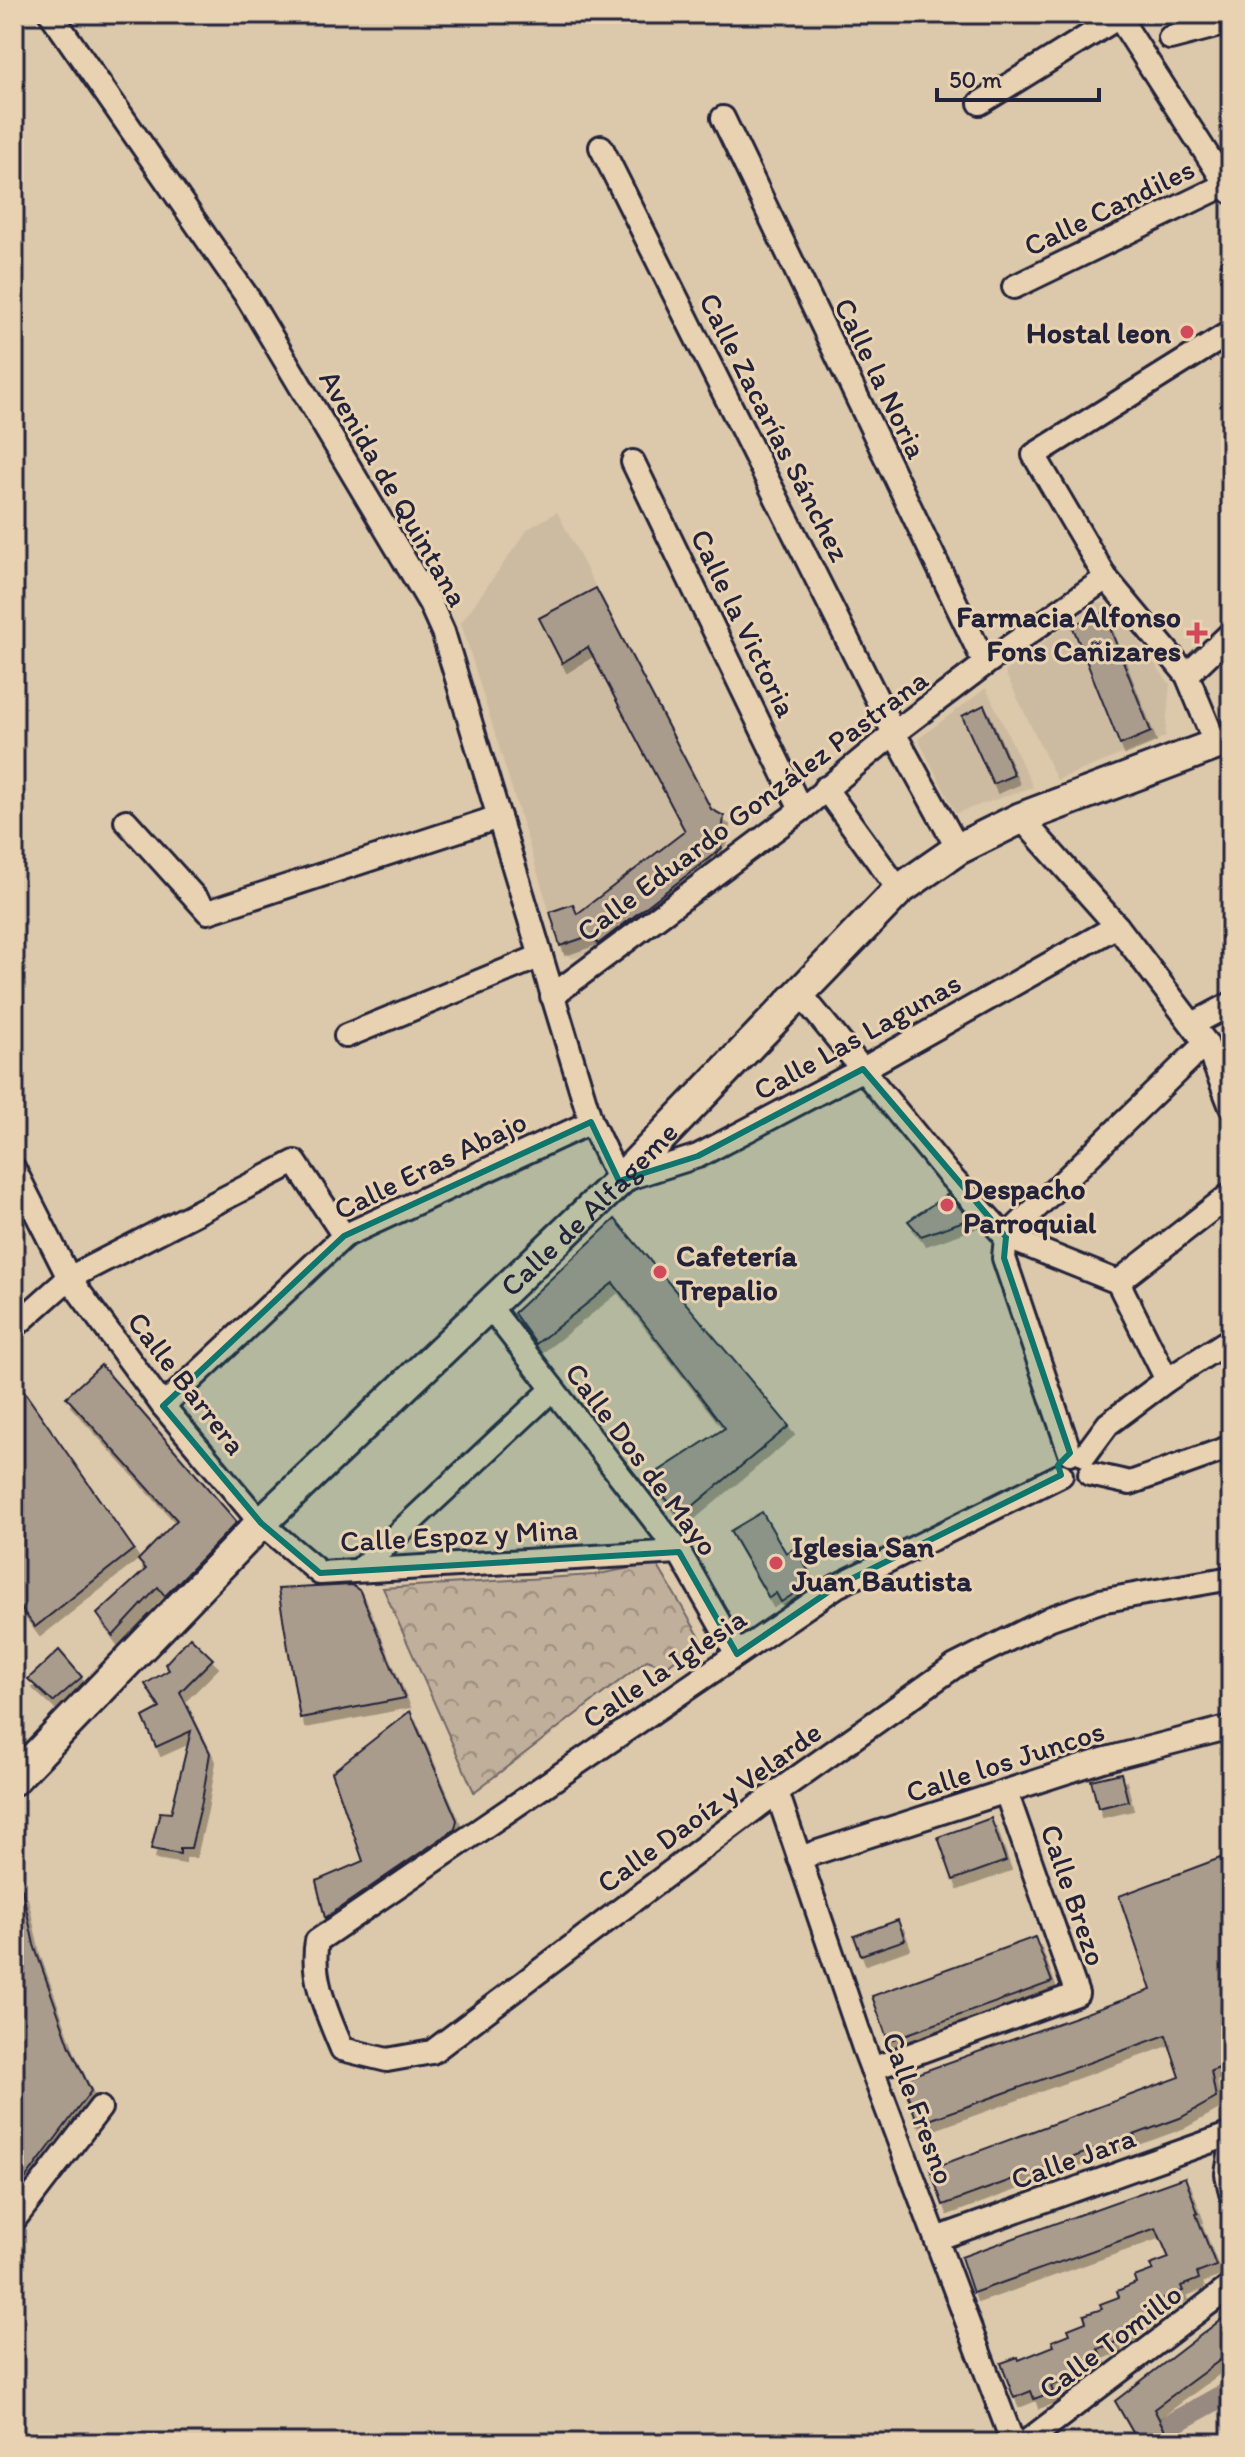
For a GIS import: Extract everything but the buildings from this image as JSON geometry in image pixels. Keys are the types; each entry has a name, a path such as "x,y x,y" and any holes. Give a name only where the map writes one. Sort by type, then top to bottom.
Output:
{"street":[{"name":"Avenida de Quintana","path":"51,14 248,298 430,603 443,632 591,1122 619,1181"},
{"path":"980,103 1118,16 1229,186"},
{"path":"1170,38 1231,22"},
{"name":"Calle la Noria","path":"723,118 985,664"},
{"name":"Calle Zacarías Sánchez","path":"601,147 894,733 958,849"},
{"name":"Calle Candiles","path":"1014,287 1229,186"},
{"path":"1224,742 1187,675 1106,578 1034,455 1231,332"},
{"name":"Calle la Victoria","path":"633,462 801,810"},
{"name":"Calle Eduardo González Pastrana","path":"552,996 801,810 894,733 985,664 1106,578"},
{"path":"1187,675 1231,633"},
{"path":"1187,675 1231,658"},
{"name":"Calle de Alfageme","path":"14,1779 261,1523 619,1181 899,890 958,849 1021,818 1224,742"},
{"path":"825,788 899,890"},
{"path":"126,821 208,912 499,817"},
{"path":"1021,818 1117,926 1193,1024 1206,1043 1231,1107"},
{"name":"Calle Las Lagunas","path":"619,1181 698,1156 863,1069 1117,926"},
{"path":"346,1036 541,956"},
{"path":"800,993 948,1174 1006,1237 1118,1282 1167,1380"},
{"path":"1193,1024 1231,1004"},
{"path":"1206,1043 1231,1057"},
{"path":"1206,1043 1006,1237 1004,1258 1081,1461 1130,1483 1231,1447"},
{"name":"Calle Eras Abajo","path":"163,1406 344,1236 591,1122"},
{"path":"14,1327 69,1278 295,1162 344,1236"},
{"name":"Calle Barrera","path":"14,1169 69,1278 163,1406 261,1523"},
{"path":"1118,1282 1231,1194"},
{"name":"Calle Dos de Mayo","path":"489,1306 679,1552 737,1654"},
{"path":"1081,1461 1108,1424 1167,1380 1231,1339"},
{"path":"359,1570 553,1389"},
{"name":"Calle la Iglesia","path":"317,1941 837,1586 1061,1475 1060,1465 1081,1461"},
{"name":"Calle Espoz y Mina","path":"261,1523 320,1573 679,1552"},
{"name":"Calle Daoíz y Velarde","path":"317,1941 314,1956 322,2002 342,2049 387,2060 432,2052 777,1792 955,1666 1051,1618 1100,1601 1231,1578"},
{"name":"Calle los Juncos","path":"799,1858 1103,1760 1231,1727"},
{"name":"Calle Fresno","path":"777,1792 872,2069 1013,2443"},
{"name":"Calle Brezo","path":"872,2069 1077,1994 1006,1792"},
{"path":"14,2220 100,2108"},
{"name":"Calle Jara","path":"936,2239 1231,2134"},
{"path":"1231,2150 1227,2174 1231,2193"},
{"name":"Calle Tomillo","path":"1025,2443 1231,2286"}],"highlighted area":[{"path":"863,1069 1006,1237 1004,1258 1070,1453 1058,1465 1061,1475 837,1586 737,1654 679,1552 320,1573 261,1523 163,1406 344,1236 591,1122 619,1181 698,1156"}],"shaded area":[{"path":"557,512 713,813 724,816 722,848 586,955 573,958 562,952 461,623 528,529"},
{"path":"1095,603 1110,604 1170,684 1165,737 1057,780 1005,672"},
{"path":"986,688 1033,787 956,813 918,739"}],"green space":[{"path":"656,1563 701,1639 666,1667 647,1660 474,1792 383,1588 594,1575"}],"waterway":[{"path":"1137,2443 1231,2391"}],"place":[{"name":"Hostal leon","path":"1187,332"},
{"name":"Farmacia Alfonso Fons Cañizares","path":"1197,633"},
{"name":"Despacho Parroquial","path":"947,1205"},
{"name":"Cafetería Trepalio","path":"660,1272"},
{"name":"Iglesia San Juan Bautista","path":"776,1563"}]}
